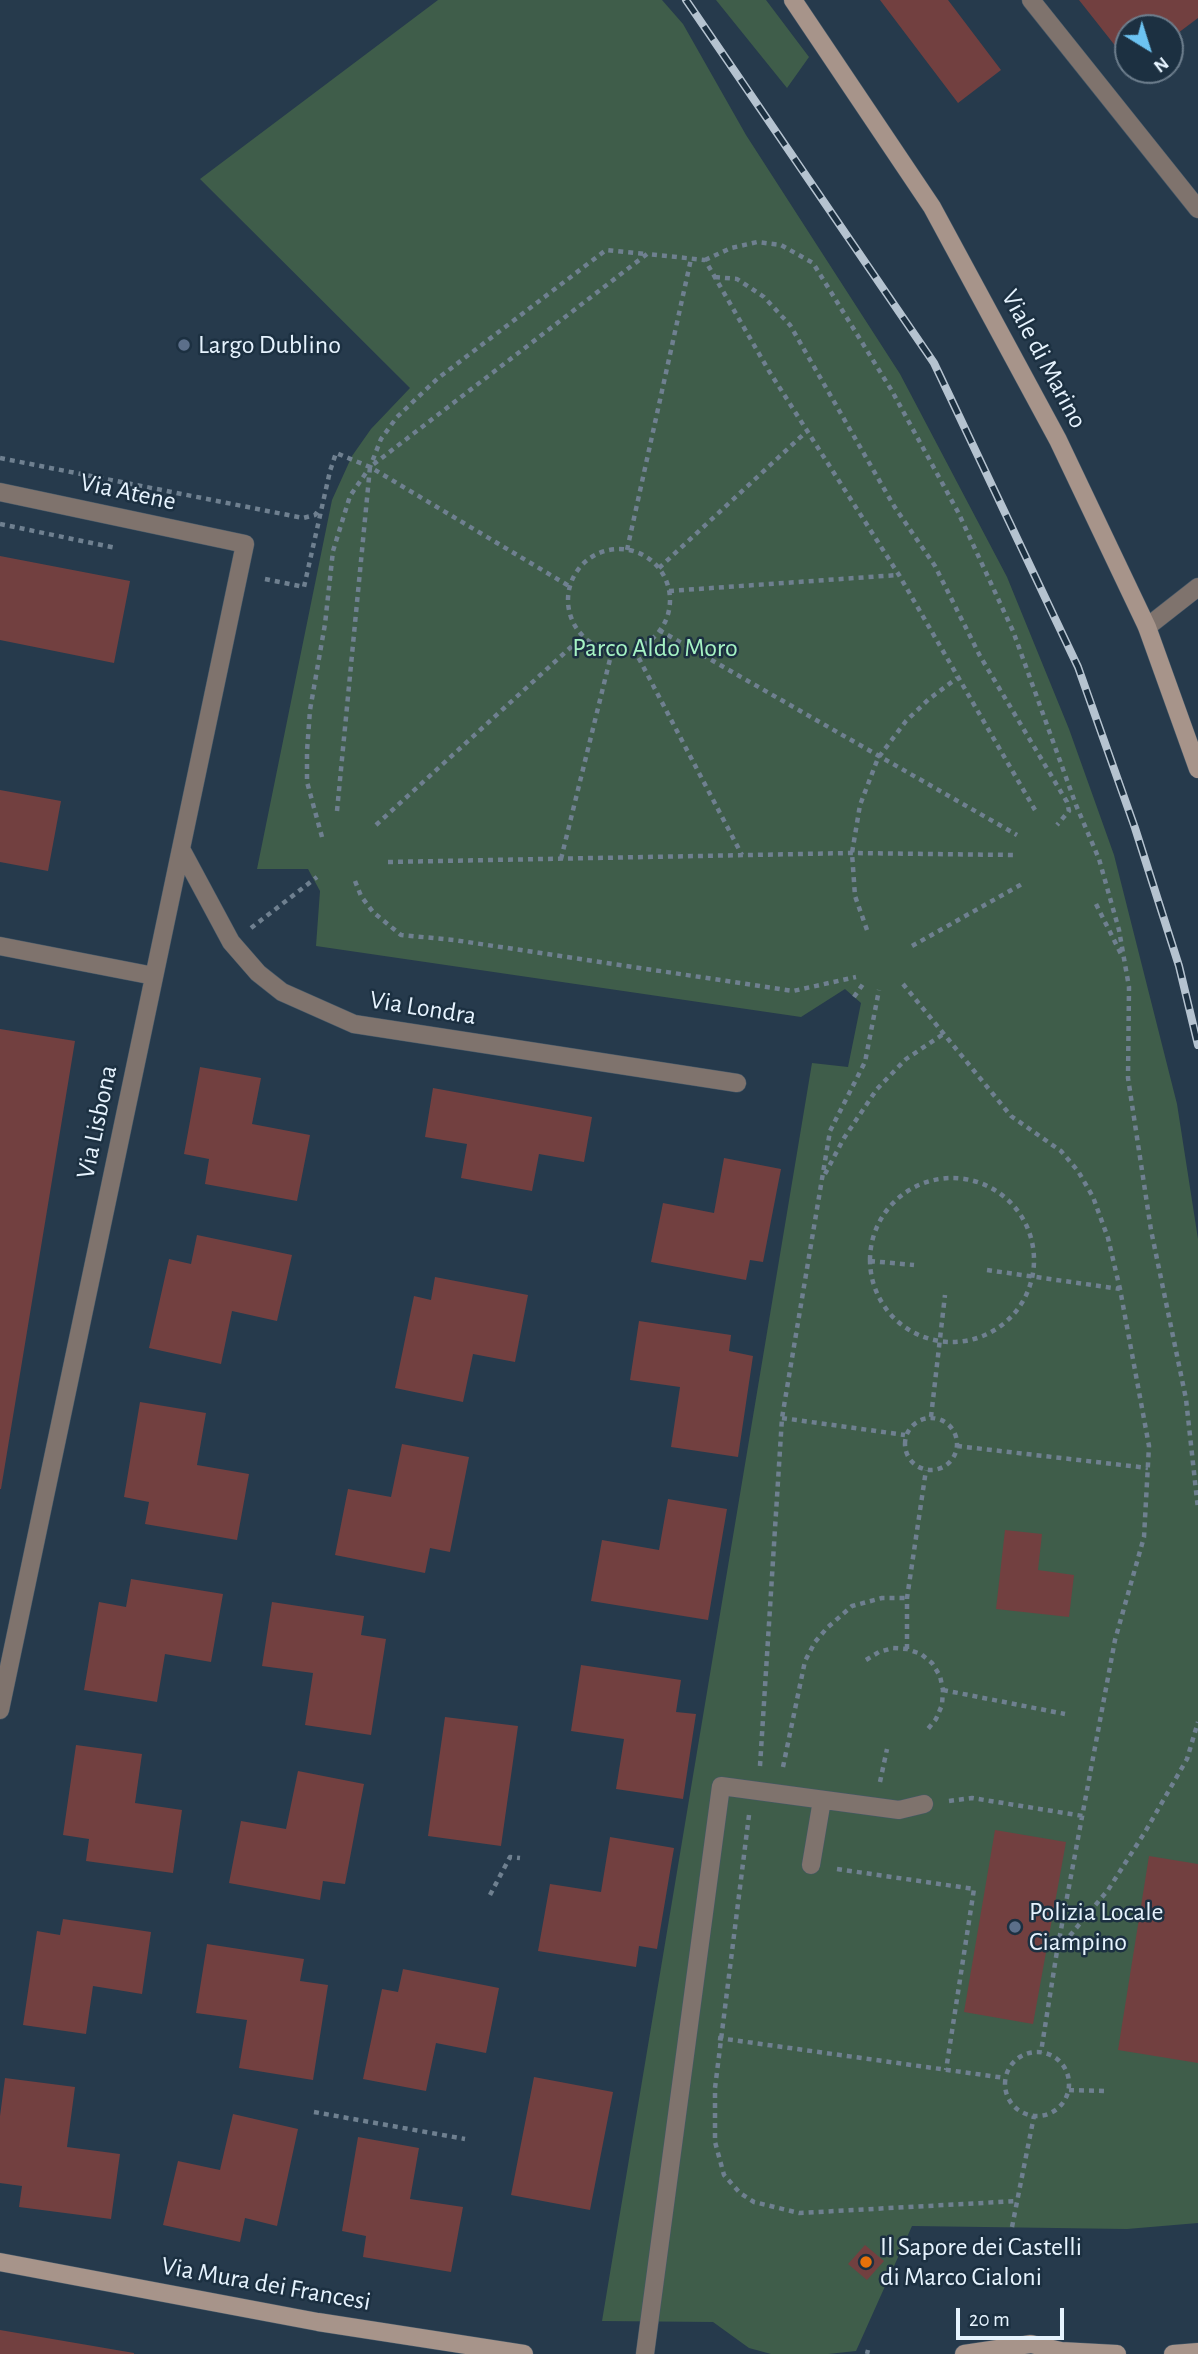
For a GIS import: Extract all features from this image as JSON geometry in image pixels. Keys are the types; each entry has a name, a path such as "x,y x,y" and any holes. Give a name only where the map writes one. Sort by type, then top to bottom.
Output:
{"street":[{"name":"Viale di Marino","path":"793,0 932,207 1058,440 1147,627 1198,769"},
{"path":"1031,0 1198,209"},
{"name":"Via Atene","path":"0,492 245,544"},
{"name":"Via Lisbona","path":"0,1710 245,544"},
{"path":"1147,627 1198,587"},
{"name":"Via Londra","path":"181,849 232,942 258,973 282,992 354,1024 737,1083"},
{"path":"0,946 154,976"},
{"path":"645,2354 721,1786 899,1810 924,1804"},
{"path":"811,1865 822,1800"},
{"name":"Via Mura dei Francesi","path":"0,2262 318,2322 524,2354"},
{"path":"964,2354 1031,2344 1062,2353 1116,2354"},
{"path":"1173,2354 1198,2352"}],"path":[{"path":"322,837 307,782 310,710 334,551 350,496 370,467 381,439 397,417 437,379 606,250 705,260 731,248 757,242 781,245 813,262 892,391 958,512 1013,631 1076,805 1099,859 1119,930 1129,987 1128,1078 1151,1230 1186,1399 1198,1509"},
{"path":"337,811 370,467 647,254"},
{"path":"627,550 691,259"},
{"path":"705,260 769,371 899,575 1035,810"},
{"path":"715,277 737,279 764,297 790,325 894,506 936,566 980,656 1067,802 1069,811 1058,825"},
{"path":"659,568 807,431"},
{"path":"304,587 337,453 370,467 569,586"},
{"path":"0,458 303,518 315,515 323,505"},
{"path":"0,524 122,549"},
{"path":"612,550 627,550 639,553 659,568 669,591 670,604 666,618 649,642 634,649 612,651 596,646 582,637 574,626 567,600 569,586 586,561 612,550"},
{"path":"669,591 899,575"},
{"path":"659,630 878,758 1017,835"},
{"path":"376,825 582,637"},
{"path":"634,649 742,855"},
{"path":"561,859 612,651"},
{"path":"867,930 855,896 852,853 860,805 878,758 906,722 929,699 957,678"},
{"path":"388,862 852,853 1013,855"},
{"path":"232,942 317,877"},
{"path":"355,881 361,897 373,912 401,935 468,942 793,991 856,977"},
{"path":"912,946 1022,884"},
{"path":"1096,904 1125,962"},
{"path":"854,997 863,984"},
{"path":"902,984 1011,1116 1061,1151 1078,1171 1093,1197 1108,1238 1120,1289 1149,1446 1144,1537 1115,1640 1056,1951 1041,2052"},
{"path":"879,990 865,1062 830,1131 782,1418 760,1764 746,1829 715,2088 715,2142 724,2175 740,2193 754,2202 799,2213 1018,2201"},
{"path":"823,1178 844,1138 877,1089 906,1059 942,1035"},
{"path":"960,1178 987,1185 1010,1202 1026,1225 1034,1252 1032,1277 1021,1304 1004,1324 981,1337 955,1343 929,1339 905,1328 886,1310 873,1287 869,1261 873,1235 885,1211 906,1192 932,1181 960,1178"},
{"path":"869,1261 914,1265"},
{"path":"987,1270 1120,1289"},
{"path":"931,1417 944,1295"},
{"path":"931,1417 947,1423 957,1437 957,1446 950,1462 943,1467 926,1470 910,1461 905,1453 905,1435 915,1422 931,1417"},
{"path":"782,1418 905,1435"},
{"path":"957,1446 1148,1468"},
{"path":"907,1649 907,1598 926,1470"},
{"path":"777,1794 805,1661 816,1642 827,1628 852,1606 882,1598 907,1598"},
{"path":"866,1660 886,1650 907,1649 921,1654 932,1663 940,1676 942,1705 927,1730"},
{"path":"943,1690 1065,1714"},
{"path":"1056,1951 1108,1891 1145,1832 1187,1759 1198,1722"},
{"path":"924,1804 972,1798 1083,1816"},
{"path":"490,1895 510,1857 520,1858"},
{"path":"811,1865 975,1889 946,2070"},
{"path":"688,2034 1005,2078"},
{"path":"1041,2052 1057,2058 1063,2065 1068,2073 1069,2090 1060,2107 1053,2112 1034,2116 1024,2114 1008,2099 1005,2078 1008,2069 1022,2055 1041,2052"},
{"path":"1069,2090 1104,2091"},
{"path":"314,2112 465,2139"},
{"path":"1012,2227 1034,2116"}],"green space":[{"name":"Parco Aldo Moro","path":"438,0 662,0 683,24 746,135 900,374 1007,577 1069,729 1114,855 1177,1104 1198,1239 1198,2223 1127,2229 912,2226 856,2351 771,2354 749,2348 713,2322 602,2321 812,1063 848,1067 861,1003 845,989 801,1017 316,946 320,891 308,869 257,869 332,500 352,456 371,429 410,388 200,179"},
{"path":"716,0 766,0 809,57 787,88"}],"building":[{"path":"880,0 948,0 1001,70 958,103"},
{"path":"1079,0 1198,0 1198,18 1184,28 1184,14 1114,14 1114,44"},
{"path":"0,556 130,581 114,663 0,640"},
{"path":"0,790 61,801 48,871 0,862"},
{"path":"0,1029 75,1041 1,1489 0,1489"},
{"path":"200,1067 261,1078 252,1124 310,1135 297,1201 205,1184 209,1159 184,1154"},
{"path":"433,1088 592,1117 584,1162 539,1154 532,1191 461,1178 467,1144 425,1137"},
{"path":"724,1158 781,1169 763,1262 750,1260 746,1280 651,1262 663,1203 714,1213"},
{"path":"197,1235 292,1255 277,1321 232,1311 221,1364 149,1348 169,1259 191,1264"},
{"path":"435,1277 528,1295 515,1362 473,1354 463,1402 395,1388 414,1296 431,1300"},
{"path":"639,1321 731,1335 729,1351 753,1356 738,1457 671,1447 680,1387 630,1380"},
{"path":"140,1402 206,1413 197,1465 249,1474 237,1540 145,1524 149,1502 124,1497"},
{"path":"402,1444 469,1457 450,1552 430,1548 425,1573 335,1555 348,1489 391,1497"},
{"path":"668,1499 727,1509 708,1620 591,1601 602,1540 659,1550"},
{"path":"1005,1530 1042,1534 1038,1570 1074,1575 1069,1617 996,1609"},
{"path":"131,1579 223,1594 211,1662 165,1654 157,1702 84,1690 99,1602 126,1607"},
{"path":"272,1602 364,1616 361,1635 386,1639 371,1735 305,1725 313,1673 262,1666"},
{"path":"581,1665 681,1680 676,1712 696,1714 683,1799 616,1789 624,1739 571,1731"},
{"path":"445,1717 518,1726 501,1846 428,1836"},
{"path":"76,1745 142,1754 135,1803 182,1810 173,1873 86,1861 89,1839 63,1835"},
{"path":"298,1771 364,1784 345,1884 323,1881 320,1900 229,1883 241,1821 286,1829"},
{"name":"Polizia Locale Ciampino","path":"995,1830 1066,1842 1033,2024 964,2012"},
{"path":"610,1837 674,1848 657,1949 639,1946 636,1967 538,1951 550,1884 601,1892"},
{"path":"1149,1856 1198,1864 1198,2063 1118,2050"},
{"path":"63,1919 151,1932 142,1994 93,1986 86,2034 23,2025 37,1931 60,1935"},
{"path":"207,1944 304,1959 300,1981 328,1985 313,2080 239,2068 247,2020 196,2013"},
{"path":"403,1969 499,1988 486,2053 436,2043 426,2091 363,2079 382,1989 398,1992"},
{"path":"534,2077 613,2092 590,2210 511,2195"},
{"path":"5,2078 75,2087 67,2147 120,2154 111,2219 19,2207 22,2186 0,2183 0,2116"},
{"path":"233,2114 298,2129 277,2226 245,2218 240,2242 163,2225 178,2161 220,2170"},
{"path":"358,2137 419,2148 410,2199 463,2207 451,2272 363,2257 366,2236 342,2231"},
{"name":"Il Sapore dei Castelli di Marco Cialoni","path":"865,2245 884,2261 867,2280 848,2264"},
{"path":"0,2330 134,2353 134,2354 0,2354"}],"railway":[{"path":"686,0 934,363 1078,667 1135,828 1179,966 1198,1045"}],"place":[{"name":"Largo Dublino","path":"184,345"},
{"name":"Polizia Locale Ciampino","path":"1015,1927"},
{"name":"Il Sapore dei Castelli di Marco Cialoni","path":"866,2262"}]}
